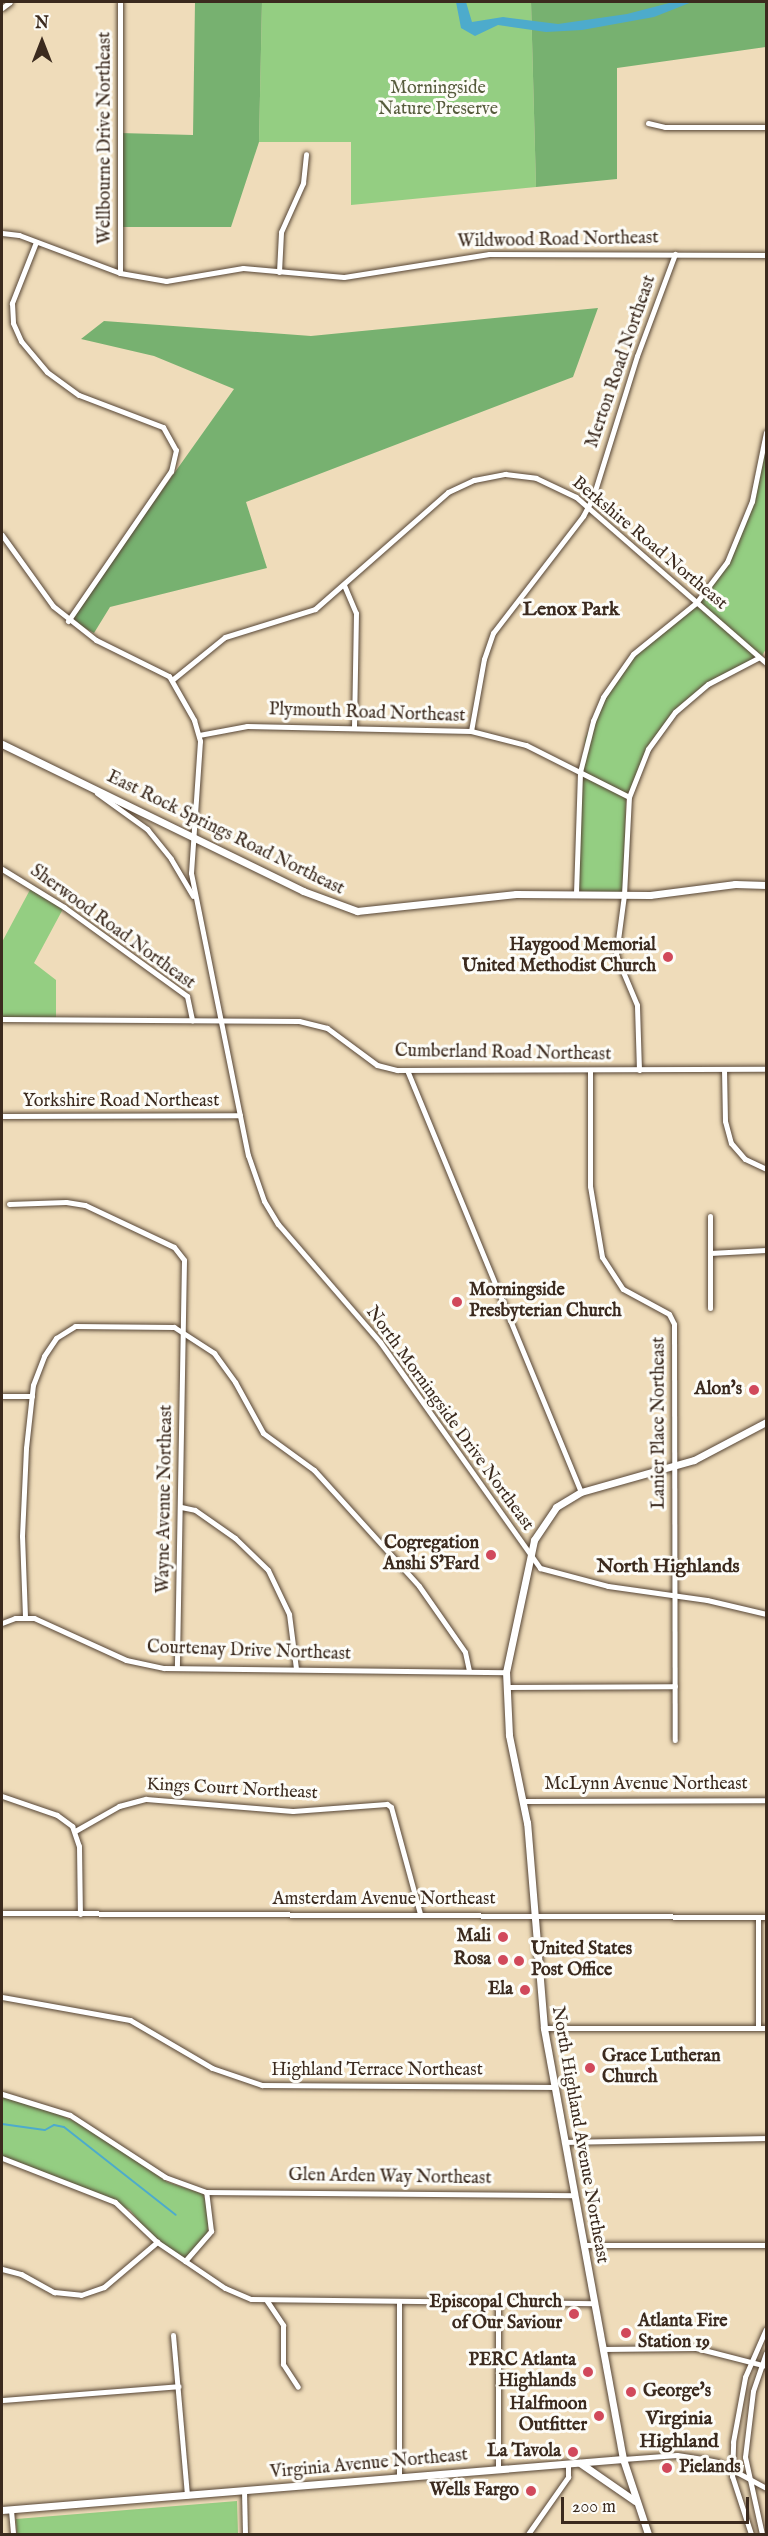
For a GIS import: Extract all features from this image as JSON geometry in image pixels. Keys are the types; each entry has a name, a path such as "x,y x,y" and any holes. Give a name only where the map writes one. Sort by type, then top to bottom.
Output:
{"street":[{"path":"2,8 10,2"},
{"name":"Wellbourne Drive Northeast","path":"120,2 120,273"},
{"path":"648,123 665,127 766,127"},
{"path":"279,272 281,232 303,183 306,154"},
{"name":"Wildwood Road Northeast","path":"2,232 120,273 166,281 243,268 344,276 489,254 766,255"},
{"path":"36,242 12,303 13,323 21,341 46,372 79,395 163,427 176,450 171,471 68,621"},
{"name":"Merton Road Northeast","path":"471,731 484,659 493,633 588,507 637,356 675,254"},
{"path":"576,893 580,772 593,721 617,675 649,638 696,603 718,576 735,547 752,501 766,432"},
{"name":"Berkshire Road Northeast","path":"172,680 225,638 302,615 344,585 417,517 448,492 474,480 505,474 536,478 563,488 588,507 766,663"},
{"path":"2,535 39,590 68,621 96,640 146,663 172,680 188,706 199,735"},
{"path":"344,585 356,613 354,728"},
{"path":"639,1070 637,1005 616,955 624,895 628,796 648,749 675,712 708,684 758,658"},
{"name":"Plymouth Road Northeast","path":"199,735 247,726 471,731 526,745 628,796"},
{"name":"North Morningside Drive Northeast","path":"199,735 194,838 190,866 254,1176 278,1224 380,1342 540,1568 582,1580 766,1614"},
{"name":"East Rock Springs Road Northeast","path":"2,744 303,891 357,911 516,894 670,895 735,884 766,885"},
{"path":"81,782 153,837 184,878 199,910"},
{"name":"Sherwood Road Northeast","path":"2,869 64,907 187,996 192,1020"},
{"name":"Cumberland Road Northeast","path":"2,1019 315,1023 338,1034 377,1065 407,1070 766,1069"},
{"path":"407,1070 581,1492"},
{"name":"Lanier Place Northeast","path":"590,1070 590,1186 602,1257 623,1289 669,1314 674,1324 675,1740"},
{"path":"724,1070 725,1121 731,1143 744,1159 766,1169"},
{"name":"Yorkshire Road Northeast","path":"2,1116 240,1115"},
{"name":"Wayne Avenue Northeast","path":"9,1204 78,1203 174,1247 185,1266 177,1668"},
{"path":"710,1216 710,1308"},
{"path":"710,1253 766,1250"},
{"path":"2,1623 25,1617 22,1536 32,1396 44,1356 56,1338 69,1328 122,1324 184,1331 220,1361 263,1433 314,1470 419,1586 465,1652 469,1671"},
{"path":"2,1396 32,1396"},
{"name":"North Highland Avenue Northeast","path":"648,2535 623,2459 544,2028 525,1801 509,1735 506,1672 534,1540 549,1514 581,1492 675,1465 723,1446 766,1422"},
{"path":"181,1508 195,1510 235,1538 268,1570 289,1614 296,1669"},
{"name":"Courtenay Drive Northeast","path":"25,1617 43,1621 126,1660 177,1668 506,1672"},
{"path":"506,1687 675,1686"},
{"path":"2,1796 57,1815 75,1831 79,1846 80,1914"},
{"name":"Kings Court Northeast","path":"75,1831 119,1806 146,1799 293,1811 387,1804 391,1807 420,1914"},
{"name":"McLynn Avenue Northeast","path":"525,1801 766,1800"},
{"name":"Amsterdam Avenue Northeast","path":"2,1913 766,1917"},
{"path":"758,1917 758,2028"},
{"name":"Highland Terrace Northeast","path":"2,1997 130,2020 212,2068 262,2085 554,2087"},
{"path":"544,2028 766,2028"},
{"name":"Glen Arden Way Northeast","path":"2,2094 70,2115 165,2177 206,2192 574,2195"},
{"path":"565,2142 766,2138"},
{"path":"2,2158 115,2202 157,2242 234,2293 267,2301 594,2303"},
{"path":"185,2261 211,2231 206,2192"},
{"path":"2,2269 21,2274 54,2292 81,2295 104,2286 157,2242"},
{"path":"584,2245 766,2245"},
{"path":"267,2301 283,2325 283,2364 298,2387"},
{"path":"399,2302 399,2478"},
{"path":"498,2302 498,2469"},
{"path":"751,2535 736,2472 738,2408 751,2361 766,2329"},
{"path":"173,2335 187,2495"},
{"path":"603,2349 696,2348 764,2366"},
{"path":"762,2535 745,2468 749,2410 766,2354"},
{"path":"2,2400 178,2386"},
{"name":"Virginia Avenue Northeast","path":"2,2511 623,2459 690,2456 736,2472 766,2488"},
{"path":"580,2463 636,2501"},
{"path":"536,2535 529,2533 567,2477 567,2464"},
{"path":"244,2490 244,2535"},
{"path":"11,2510 13,2535"}],"green space":[{"path":"195,2 262,2 259,142 231,227 121,227 120,133 193,135"},
{"name":"Morningside Nature Preserve","path":"262,2 531,2 536,187 351,205 351,142 259,142"},
{"path":"531,2 766,2 766,47 617,68 617,179 536,187"},
{"path":"598,308 573,377 246,502 267,568 110,607 94,633 70,620 234,389 154,356 81,339 104,321 311,336"},
{"path":"766,427 766,649 759,661 717,677 679,706 649,744 626,800 623,894 576,894 585,739 602,699 642,647 693,605 726,565 747,518"},
{"path":"32,886 64,907 34,963 56,980 56,1019 2,1019 2,942"},
{"path":"2,2097 26,2100 85,2126 167,2182 203,2194 209,2212 207,2239 182,2262 151,2236 130,2210 59,2180 2,2161"},
{"path":"237,2501 238,2534 17,2534 16,2519"}],"water":[{"path":"456,2 466,2 472,22 503,17 558,24 627,14 673,2 692,2 654,17 582,30 546,32 498,25 475,36 461,28"}],"waterway":[{"path":"2,2124 45,2130 54,2125 64,2127 176,2215"}],"place":[{"name":"Haygood Memorial United Methodist Church","path":"668,957"},
{"name":"Morningside Presbyterian Church","path":"457,1302"},
{"name":"Alon's","path":"754,1390"},
{"name":"Cogregation Anshi S'Fard","path":"491,1555"},
{"name":"Mali","path":"503,1937"},
{"name":"Rosa","path":"503,1960"},
{"name":"United States Post Office","path":"519,1961"},
{"name":"Ela","path":"525,1990"},
{"name":"Grace Lutheran Church","path":"590,2068"},
{"name":"Episcopal Church of Our Saviour","path":"574,2314"},
{"name":"Atlanta Fire Station 19","path":"626,2333"},
{"name":"PERC Atlanta Highlands","path":"588,2372"},
{"name":"George's","path":"631,2392"},
{"name":"Halfmoon Outfitter","path":"599,2416"},
{"name":"La Tavola","path":"573,2452"},
{"name":"Pielands","path":"667,2468"},
{"name":"Wells Fargo","path":"531,2491"}],"district":[{"name":"Lenox Park","path":"571,609"},
{"name":"North Highlands","path":"668,1566"},
{"name":"Virginia Highland","path":"679,2430"}]}
